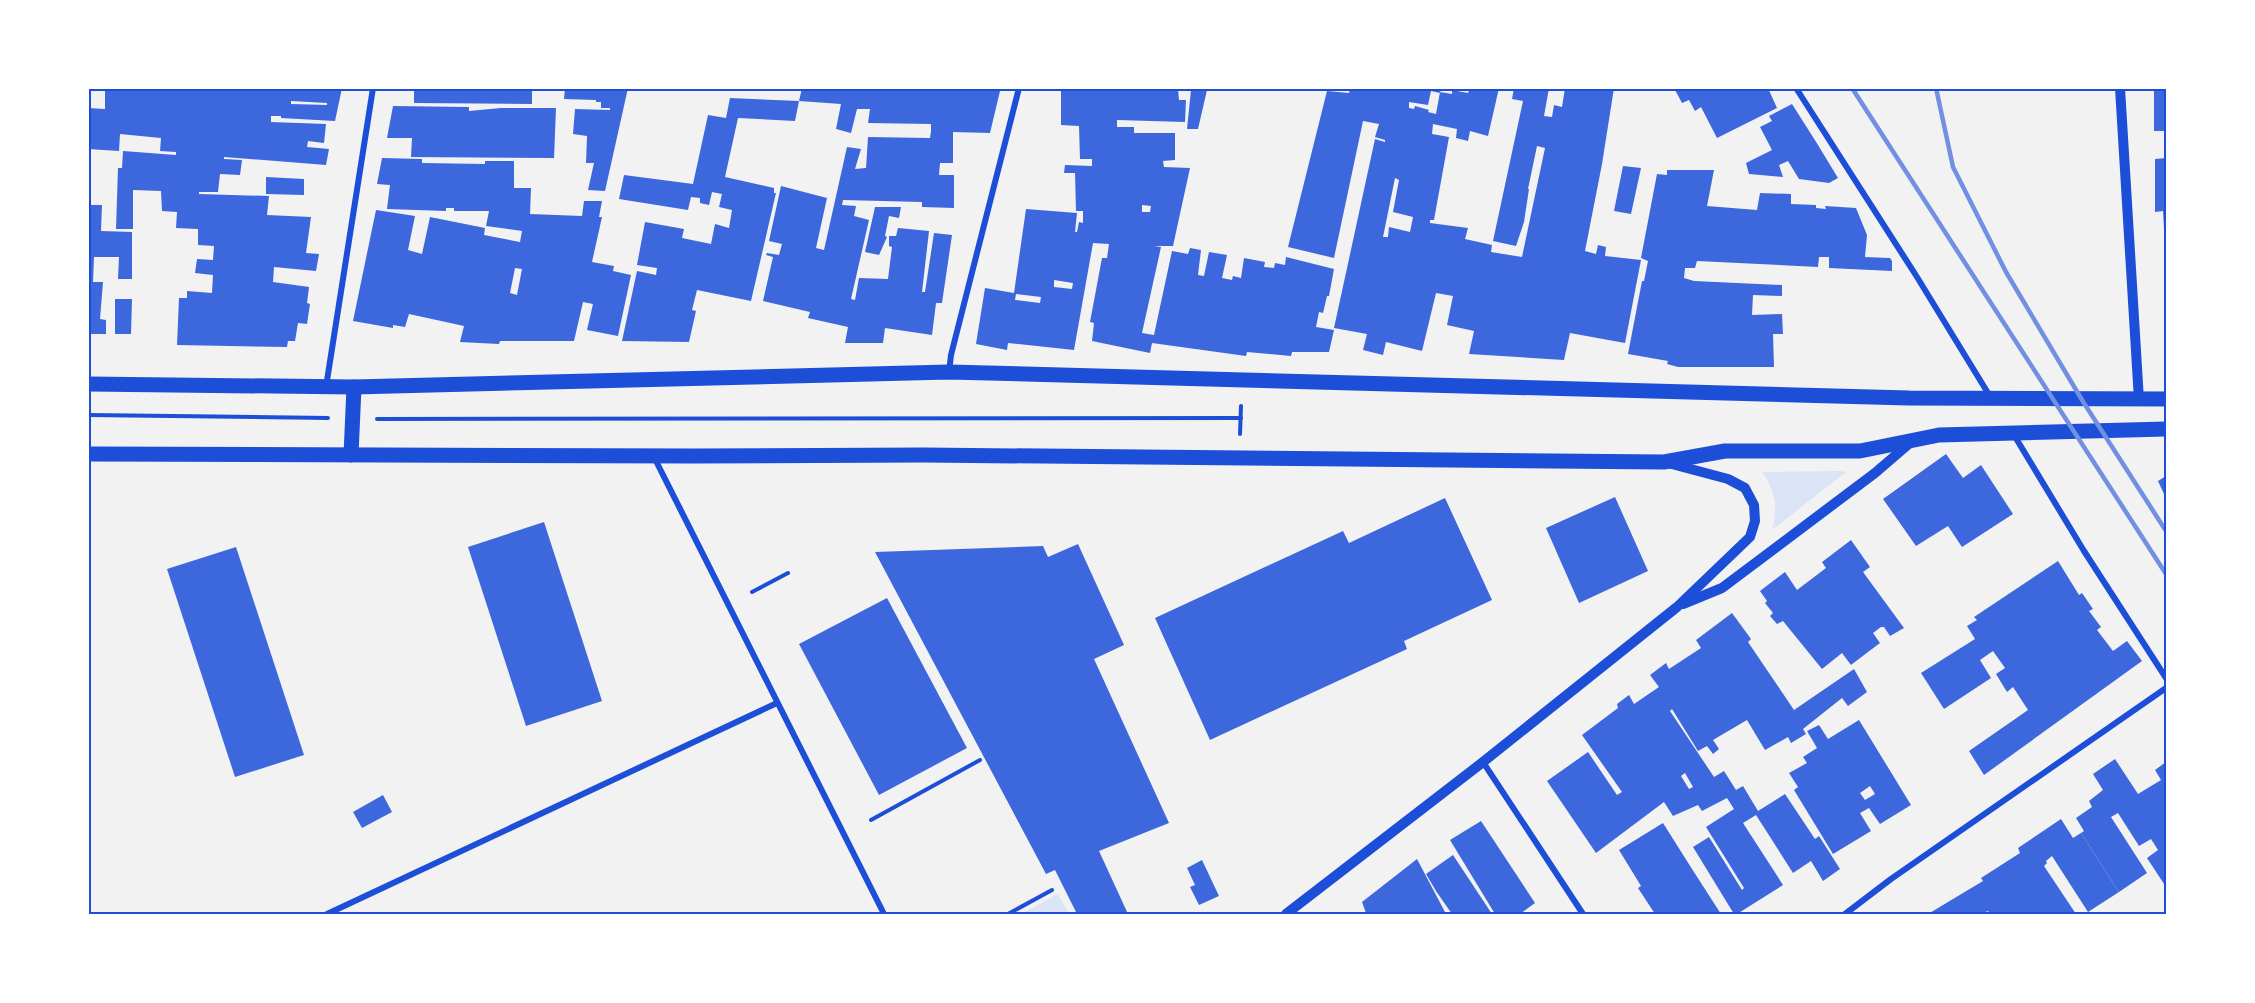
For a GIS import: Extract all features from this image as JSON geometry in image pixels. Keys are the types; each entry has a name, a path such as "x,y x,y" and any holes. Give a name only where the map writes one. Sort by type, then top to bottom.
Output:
{"main road":[{"path":"88,384 354,387 949,372 1909,398 2166,399"},
{"path":"351,455 354,387"},
{"path":"88,453 924,455 1240,460 1664,462 1725,451 1860,451 1939,435 2166,429"}],"street":[{"path":"326,387 373,88"},
{"path":"949,372 951,355 1019,88"},
{"path":"1796,88 1991,398"},
{"path":"2120,88 2139,400"},
{"path":"2012,432 2084,551 2166,678"},
{"path":"1677,607 1722,588 1914,440"},
{"path":"654,456 884,915"},
{"path":"1286,915 1677,607 1750,537 1755,521 1754,505 1745,488 1728,479 1664,462"},
{"path":"1845,915 1891,879 2166,688"},
{"path":"327,915 777,703"},
{"path":"1483,762 1583,915"}],"path":[{"path":"88,415 352,419 1241,418"},
{"path":"752,592 789,573"},
{"path":"871,820 980,760"},
{"path":"1008,915 1052,890"}],"shaded area":[{"path":"1762,472 1846,472 1772,530 1775,514 1773,493"},
{"path":"1058,894 1069,914 1021,914"}],"building":[{"path":"144,88 342,88 335,121 271,116 271,122 326,124 324,143 308,141 307,147 329,149 326,165 224,157 224,159 242,160 240,175 220,174 218,192 199,192 199,194 269,196 267,215 311,217 306,253 319,254 316,271 274,267 273,282 309,287 307,303 310,304 307,324 298,323 295,341 288,341 287,347 177,345 179,298 187,298 187,291 212,293 213,275 195,273 197,259 213,260 214,246 198,245 198,229 176,228 177,212 162,211 161,191 133,190 133,229 116,229 118,168 122,168 123,151 176,155 176,152 160,151 161,138 120,134 119,151 88,149 88,108 105,109 105,91","holes":["291,101 327,103 327,105 291,104"]},
{"path":"414,88 532,88 532,104 414,103"},
{"path":"565,88 628,88 605,191 588,190 594,163 586,163 587,136 573,134 575,109 610,110 610,108 601,108 601,102 596,102 596,100 564,99"},
{"path":"802,88 850,88 874,91 874,88 996,88 996,91 1000,91 990,133 953,132 953,163 940,163 939,175 954,175 954,208 922,207 922,202 843,200 842,205 856,206 854,216 869,220 851,299 855,300 859,278 888,279 892,247 889,246 889,236 896,236 898,228 929,231 922,292 925,292 934,233 952,235 942,303 936,303 932,335 885,328 883,343 845,343 848,327 808,318 810,312 763,301 773,257 766,255 767,253 779,255 782,244 769,241 781,186 827,198 816,248 824,250 847,147 861,149 855,169 866,168 868,137 930,138 931,124 868,123 870,109 857,109 851,133 836,129 841,104 799,101"},
{"path":"1061,88 1175,88 1178,89 1179,100 1186,100 1185,122 1117,120 1117,127 1134,127 1134,133 1175,133 1175,160 1163,161 1164,167 1190,168 1173,246 1154,246 1161,247 1142,333 1154,335 1172,251 1188,254 1190,248 1201,250 1198,275 1204,276 1209,252 1227,255 1222,278 1232,280 1233,276 1241,278 1244,258 1265,262 1264,267 1274,268 1275,263 1285,265 1286,257 1334,269 1329,296 1327,296 1323,313 1319,312 1316,327 1334,330 1329,352 1292,352 1291,356 1247,352 1246,356 1152,343 1150,353 1092,341 1094,323 1090,322 1102,258 1107,258 1109,244 1093,243 1074,350 1008,343 1007,350 976,344 985,288 1014,293 1026,209 1077,213 1075,232 1077,232 1079,222 1083,223 1083,211 1076,211 1075,173 1064,173 1065,165 1092,166 1092,159 1080,159 1079,126 1061,125","holes":["1142,205 1151,206 1150,212 1142,212","1054,280 1073,283 1072,289 1054,287","1016,294 1041,297 1040,303 1015,300"]},
{"path":"1350,88 1441,88 1440,92 1452,94 1452,90 1468,93 1470,88 1499,88 1488,136 1470,131 1468,141 1456,138 1457,129 1433,124 1432,134 1449,137 1434,220 1430,220 1430,223 1468,228 1465,239 1492,245 1491,252 1522,257 1545,148 1537,146 1524,222 1516,246 1493,241 1523,101 1512,99 1514,88 1549,88 1544,116 1552,117 1554,105 1562,107 1565,88 1614,88 1585,251 1596,254 1598,245 1606,247 1605,256 1641,260 1625,343 1570,333 1564,360 1469,354 1474,331 1447,325 1453,296 1436,293 1422,351 1386,342 1383,355 1363,350 1367,334 1334,328 1375,139 1385,142 1375,137 1379,124 1363,121 1334,258 1288,247 1327,91 1349,93","holes":["1431,91 1440,93 1436,114 1415,106 1414,109 1409,108 1409,102 1428,105","1395,178 1399,180 1393,212 1413,217 1410,232 1389,227 1388,237 1383,237"]},
{"path":"1674,88 1704,88 1705,91 1710,88 1768,88 1777,108 1717,138 1701,107 1695,111 1689,100 1682,103"},
{"path":"2154,88 2166,88 2166,131 2154,131"},
{"path":"1191,90 1207,90 1198,129 1187,129"},
{"path":"730,98 799,101 795,121 738,118 725,177 774,188 774,193 776,193 751,301 697,290 692,310 696,311 689,342 622,341 637,271 656,275 657,268 637,265 645,222 684,229 682,238 711,244 715,224 729,228 732,210 719,207 722,194 712,192 709,205 700,203 700,198 691,197 688,210 619,199 624,175 693,184 708,115 726,118"},
{"path":"1792,104 1838,178 1829,183 1799,179 1788,161 1779,165 1783,177 1749,174 1746,163 1772,150 1760,127 1772,121 1769,116"},
{"path":"393,106 469,107 469,111 501,108 556,108 554,158 411,157 412,138 387,138"},
{"path":"382,158 422,159 422,163 485,164 485,161 514,161 514,188 531,188 530,214 582,216 584,201 602,201 599,217 602,217 592,262 614,266 613,271 631,275 618,336 587,330 593,304 583,302 574,341 500,341 499,344 460,342 464,326 409,314 405,327 393,325 393,328 353,321 376,210 415,216 408,250 422,254 430,217 485,228 484,235 520,242 522,231 486,226 489,211 454,211 454,208 446,208 446,211 387,209 390,185 377,184","holes":["515,268 522,269 517,295 510,293"]},
{"path":"2166,158 2166,229 2164,229 2163,211 2155,212 2155,159"},
{"path":"1623,166 1641,168 1631,214 1614,211"},
{"path":"1667,170 1714,170 1707,206 1757,210 1760,193 1791,194 1791,204 1816,205 1816,208 1826,209 1825,206 1856,208 1867,235 1865,257 1890,258 1892,271 1829,268 1829,257 1819,257 1818,267 1697,261 1695,268 1685,268 1684,278 1694,281 1782,285 1782,296 1753,295 1752,315 1782,314 1783,334 1773,334 1774,367 1678,367 1667,364 1668,361 1628,354 1648,261 1641,258 1657,174 1667,175"},
{"path":"266,177 304,179 304,195 266,194"},
{"path":"88,205 102,205 101,231 132,232 132,279 118,279 119,257 94,257 93,282 103,282 100,319 106,320 106,334 88,334"},
{"path":"875,207 901,207 899,218 889,216 885,236 887,237 879,255 865,252"},
{"path":"115,299 132,299 131,334 115,334"},
{"path":"1946,454 1963,478 1981,465 2013,514 1962,547 1948,526 1916,546 1883,499"},
{"path":"2166,476 2166,492 2164,494 2158,481"},
{"path":"1615,497 1648,571 1579,603 1546,528"},
{"path":"1445,498 1492,600 1404,641 1407,649 1210,740 1155,618 1343,531 1349,543"},
{"path":"544,522 602,701 526,726 468,547"},
{"path":"1851,540 1870,567 1863,572 1904,628 1890,636 1884,627 1881,627 1873,633 1880,643 1851,665 1842,653 1822,669 1783,621 1777,624 1770,616 1773,613 1765,603 1767,601 1760,591 1785,572 1797,590 1826,568 1822,562"},
{"path":"1078,544 1124,645 1094,659 1169,823 1099,851 1128,914 1077,914 1055,870 1046,874 875,552 1043,546 1048,557"},
{"path":"236,547 304,755 235,777 167,569"},
{"path":"2058,561 2079,595 2082,593 2093,609 2089,611 2101,627 2097,630 2113,651 2127,641 2142,661 1984,775 1969,751 2028,710 2013,687 2007,692 1996,674 2005,668 1993,651 1980,660 1991,678 1944,709 1921,673 1975,639 1967,626 1977,620 1974,617"},
{"path":"887,598 967,748 879,795 799,644"},
{"path":"1732,613 1751,639 1748,642 1794,710 1854,669 1867,692 1848,706 1842,698 1803,729 1806,734 1791,743 1788,737 1765,750 1747,720 1713,740 1719,749 1713,754 1707,746 1698,751 1672,709 1670,711 1714,777 1724,771 1736,790 1743,786 1758,811 1785,794 1815,839 1819,836 1840,869 1823,881 1811,861 1793,873 1756,815 1743,823 1783,885 1737,914 1734,914 1693,847 1709,837 1742,890 1744,888 1706,827 1734,809 1727,798 1702,811 1698,805 1673,816 1664,802 1596,853 1547,781 1588,752 1617,795 1622,792 1582,735 1618,708 1617,704 1629,695 1634,704 1659,687 1650,675 1666,663 1669,669 1701,648 1696,640","holes":["1685,773 1693,787 1689,789 1681,776"]},
{"path":"1859,720 1911,805 1880,824 1869,808 1860,813 1871,831 1833,854 1794,790 1798,787 1789,773 1807,763 1803,757 1817,748 1807,731 1819,725 1828,739","holes":["1870,786 1875,794 1865,800 1860,793"]},
{"path":"2115,759 2138,794 2161,780 2155,770 2166,762 2166,887 2147,858 2158,850 2151,839 2139,846 2118,813 2111,817 2147,873 2119,892 2081,833 2084,831 2076,818 2092,807 2089,801 2103,790 2093,774"},
{"path":"383,795 392,812 362,828 353,812"},
{"path":"2061,819 2073,838 2081,833 2119,892 2088,912 2052,856 2044,866 2076,914 1990,914 1988,911 1981,914 1928,914 1983,881 1981,878 2020,853 2018,848"},
{"path":"1481,821 1535,903 1520,914 1495,914 1450,840"},
{"path":"1663,823 1721,914 1655,914 1638,888 1641,886 1619,850"},
{"path":"1453,855 1492,914 1452,914 1436,891 1426,874"},
{"path":"1417,859 1446,914 1362,914 1366,913 1362,902"},
{"path":"1202,860 1219,896 1199,905 1190,887 1195,885 1187,868"}],"railway":[{"path":"1852,88 2166,574"},
{"path":"1936,88 1953,167 2006,272 2082,400 2166,531"}]}
